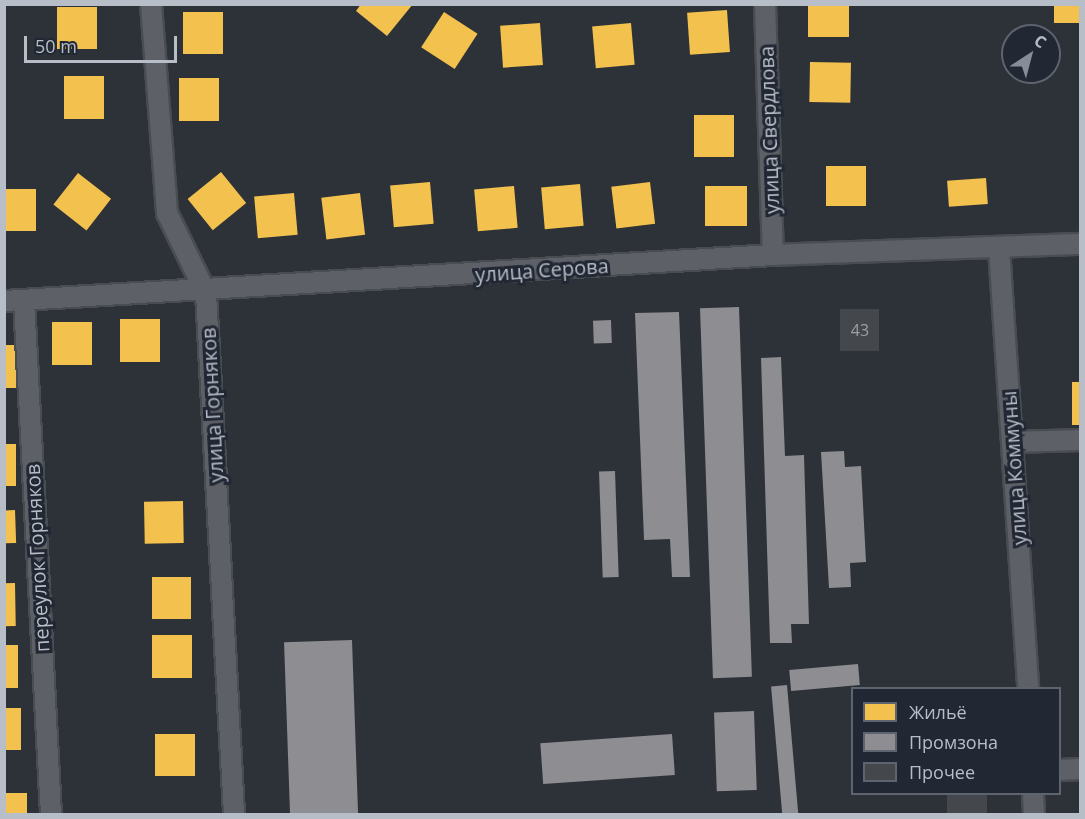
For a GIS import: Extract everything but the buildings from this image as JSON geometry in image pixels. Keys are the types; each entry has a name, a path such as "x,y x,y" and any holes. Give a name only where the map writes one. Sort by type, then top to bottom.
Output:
{"street":[{"name":"улица Горняков","path":"151,4 167,213 206,293 234,814"},
{"name":"улица Свердлова","path":"765,4 773,255"},
{"name":"улица Серова","path":"14,301 206,293 773,255 1080,244"},
{"name":"улица Коммуны","path":"999,248 1028,687"},
{"name":"переулок Горняков","path":"14,301 51,814"},
{"path":"1013,442 1080,440"},
{"path":"1061,770 1080,769"},
{"path":"1033,795 1034,814"}]}
